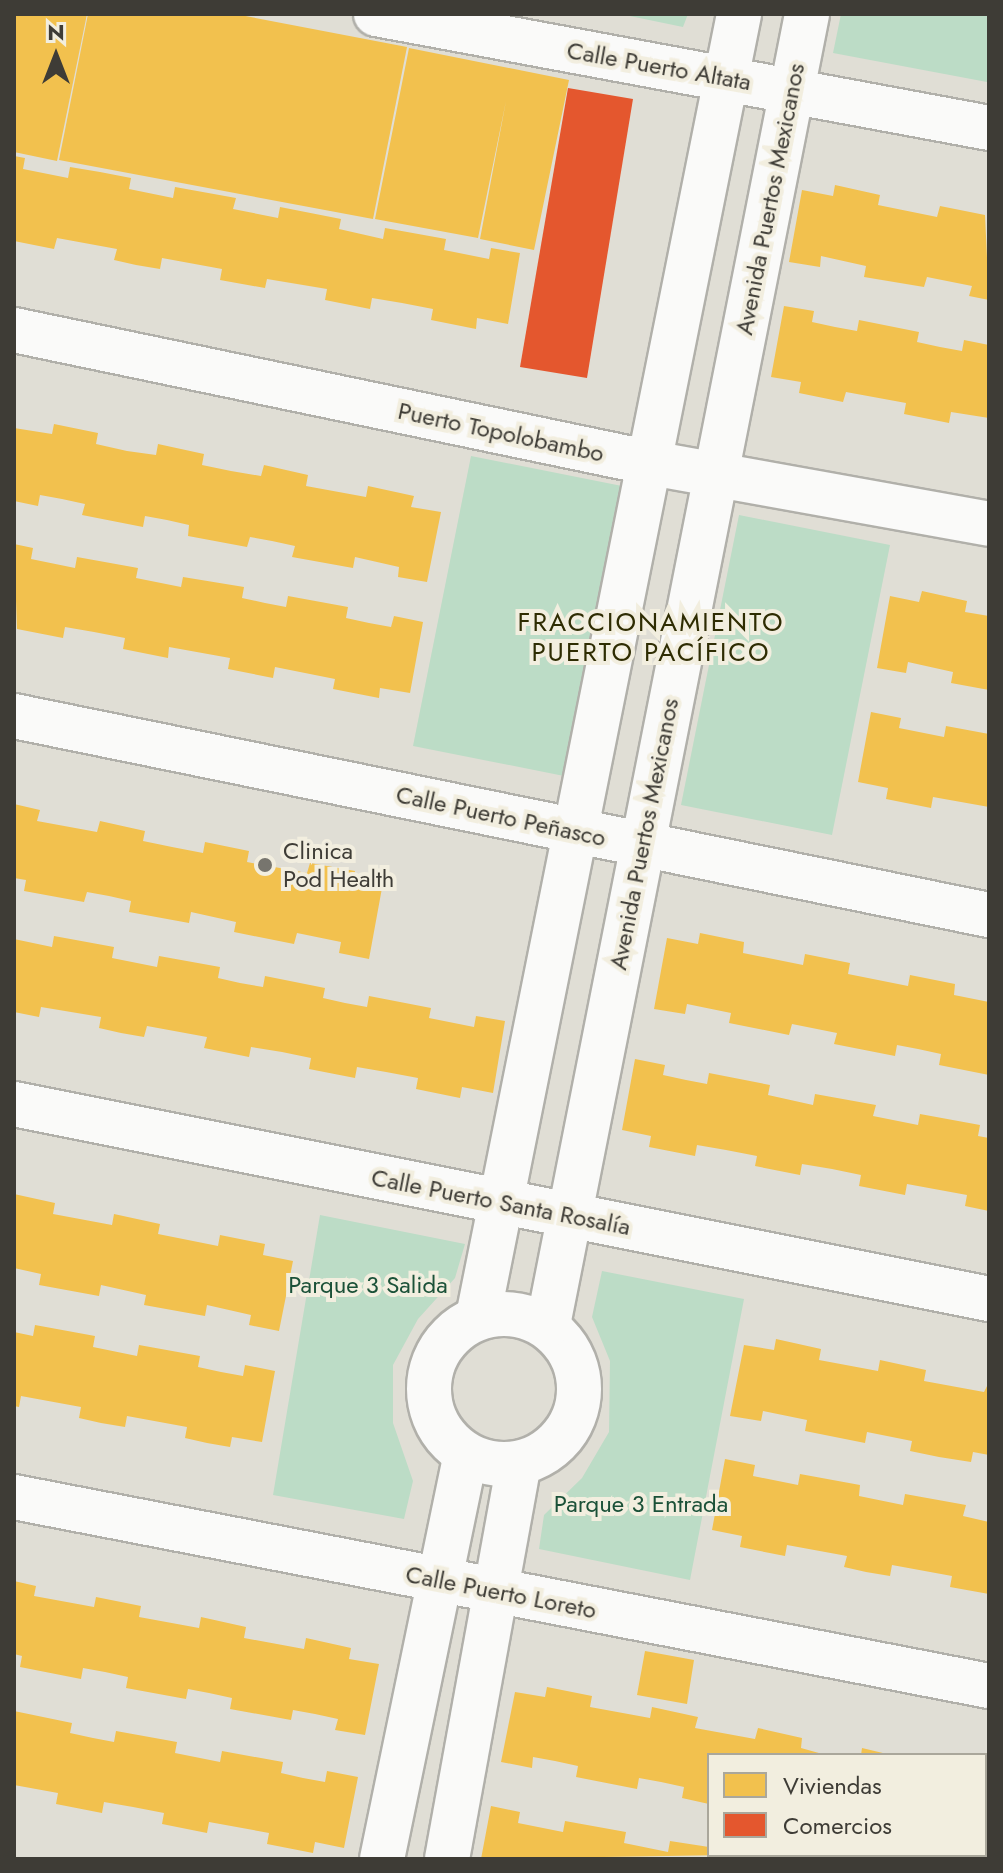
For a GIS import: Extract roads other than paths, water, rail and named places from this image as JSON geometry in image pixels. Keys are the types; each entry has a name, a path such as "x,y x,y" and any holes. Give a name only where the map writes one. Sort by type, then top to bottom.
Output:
{"street":[{"name":"Calle Puerto Altata","path":"376,14 989,128"},
{"path":"478,1317 572,831 651,463 739,14"},
{"name":"Avenida Puertos Mexicanos","path":"548,1325 807,14"},
{"name":"Puerto Topolobambo","path":"14,330 651,463 989,524"},
{"name":"Calle Puerto Peñasco","path":"14,716 989,915"},
{"name":"Calle Puerto Santa Rosalía","path":"14,1104 989,1299"},
{"path":"519,1315 548,1325 574,1361 576,1410 565,1435 545,1452 519,1463 492,1464 466,1455 445,1438 432,1415 428,1388 434,1361 448,1339 478,1317 519,1315"},
{"path":"382,1859 466,1455"},
{"path":"447,1859 499,1592 519,1463"},
{"name":"Calle Puerto Loreto","path":"14,1497 989,1686"}],"place":[{"name":"Clinica Pod Health","path":"265,865"}],"district":[{"name":"FRACCIONAMIENTO PUERTO PACÍFICO","path":"651,638"}],"park label":[{"name":"Parque 3 Salida","path":"368,1285"},
{"name":"Parque 3 Entrada","path":"641,1504"}]}
